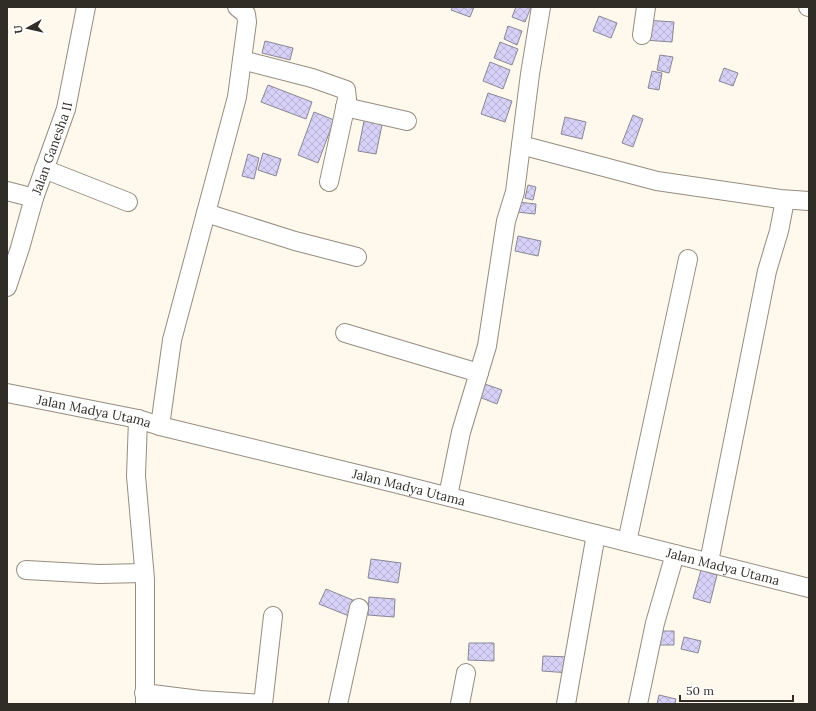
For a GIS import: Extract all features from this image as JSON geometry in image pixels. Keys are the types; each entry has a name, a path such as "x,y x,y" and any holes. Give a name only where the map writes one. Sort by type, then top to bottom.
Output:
{"street":[{"name":"Jalan Ganesha II","path":"7,288 34,198 66,109 86,7"},
{"path":"160,426 172,340 237,97 247,22 246,14 237,7"},
{"path":"448,496 461,432 487,346 506,221 515,192 541,7"},
{"path":"642,35 646,7"},
{"path":"242,60 312,78 343,88 347,93 329,182"},
{"path":"345,107 407,121"},
{"path":"521,147 783,211 809,201"},
{"path":"44,169 128,202"},
{"path":"7,191 34,198"},
{"path":"709,562 767,271 783,211"},
{"path":"206,213 295,241 357,257"},
{"path":"627,542 688,259"},
{"path":"345,333 479,373"},
{"name":"Jalan Madya Utama","path":"7,393 138,418 160,426 448,496 809,588"},
{"path":"138,418 136,476 144,573 144,699 200,700 259,704 273,616"},
{"path":"566,704 596,534"},
{"path":"638,704 655,623 675,554"},
{"path":"26,570 99,574 144,573"},
{"path":"338,704 359,608"},
{"path":"460,704 466,673"}],"building":[{"path":"453,7 474,7 470,17 451,10"},
{"path":"516,7 531,7 525,22 512,17"},
{"path":"599,16 617,23 611,38 593,31"},
{"path":"645,20 674,22 672,42 644,40"},
{"path":"508,26 522,31 517,45 504,39"},
{"path":"265,41 293,48 290,60 262,53"},
{"path":"500,42 518,49 512,65 494,58"},
{"path":"660,55 673,57 669,73 657,70"},
{"path":"490,62 510,70 503,89 483,81"},
{"path":"724,68 738,73 733,86 719,81"},
{"path":"652,71 662,73 659,90 648,88"},
{"path":"268,85 312,102 306,119 261,102"},
{"path":"488,93 512,101 505,122 481,114"},
{"path":"314,112 334,120 318,163 298,155"},
{"path":"633,115 643,119 633,147 622,143"},
{"path":"365,116 383,120 376,154 358,151"},
{"path":"565,117 586,122 582,139 561,134"},
{"path":"263,153 281,159 276,176 258,170"},
{"path":"248,154 259,158 254,179 242,176"},
{"path":"528,185 536,187 533,200 525,198"},
{"path":"518,202 536,204 535,214 517,212"},
{"path":"518,236 541,241 538,256 515,251"},
{"path":"479,382 502,390 497,404 474,395"},
{"path":"371,559 401,563 398,583 368,578"},
{"path":"701,570 717,575 710,603 693,598"},
{"path":"326,589 355,601 349,616 319,604"},
{"path":"369,597 395,599 394,617 368,615"},
{"path":"658,631 674,631 674,645 658,645"},
{"path":"684,637 701,641 698,653 681,649"},
{"path":"469,643 494,643 494,661 468,660"},
{"path":"543,656 571,657 570,673 542,671"},
{"path":"659,695 676,699 675,704 657,704"}]}
